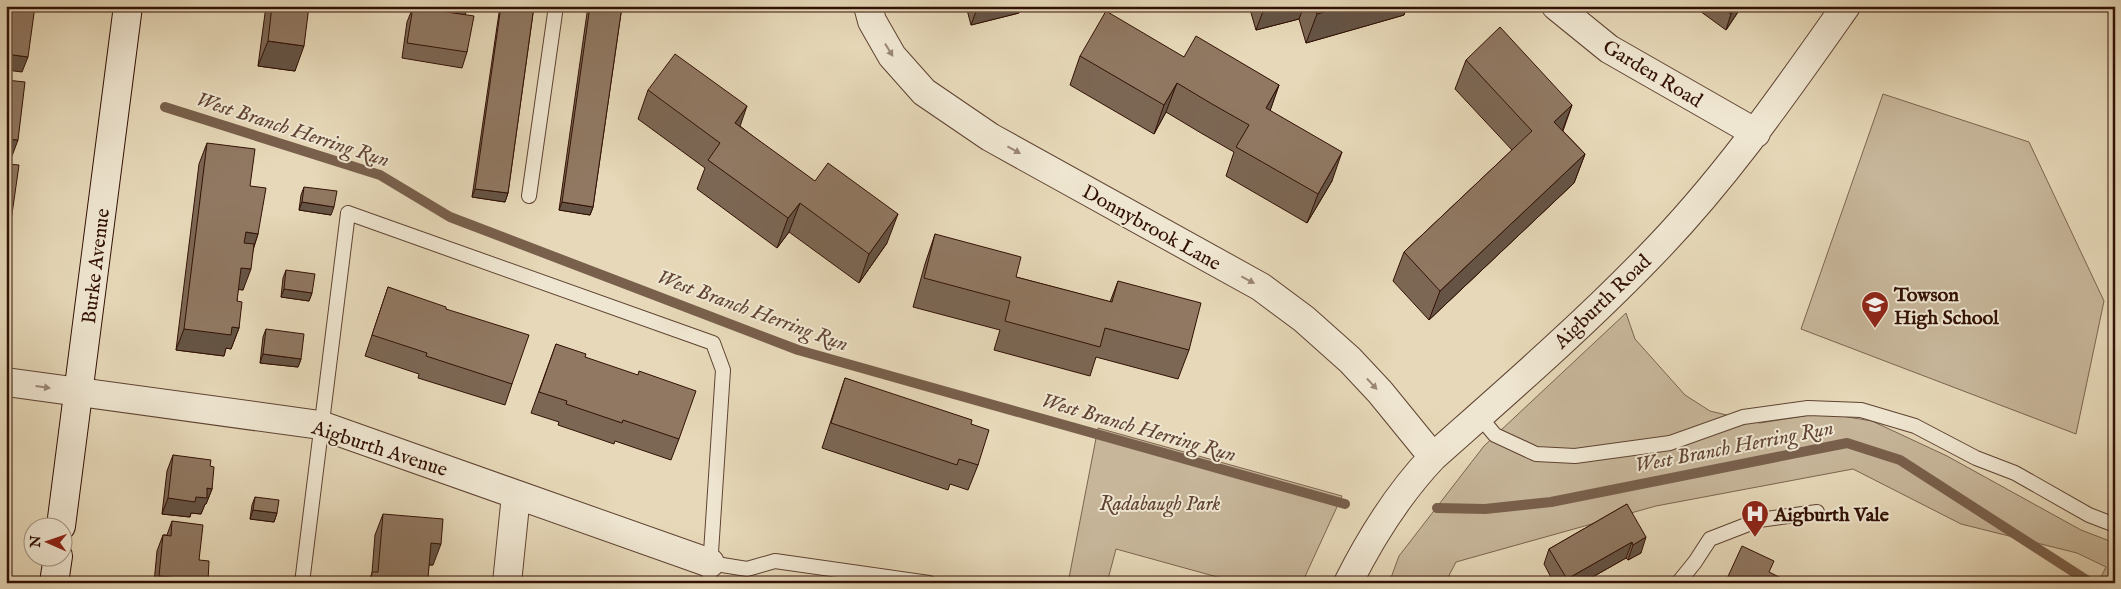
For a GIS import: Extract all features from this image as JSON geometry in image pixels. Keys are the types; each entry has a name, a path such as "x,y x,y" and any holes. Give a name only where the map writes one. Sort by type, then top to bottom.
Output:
{"street":[{"name":"Burke Avenue","path":"63,516 128,6"},
{"name":"Donnybrook Lane","path":"868,6 872,21 892,56 924,92 990,136 1261,286 1304,319 1350,360 1380,392 1433,457"},
{"name":"Garden Road","path":"1556,6 1609,49 1756,133"},
{"name":"Aigburth Road","path":"1348,583 1378,527 1397,498 1433,457 1648,259 1698,203 1756,133 1846,6"},
{"name":"Aigburth Avenue","path":"6,382 320,425 516,495 710,573"},
{"path":"508,583 516,495"},
{"path":"54,583 57,566"}],"lane":[{"path":"529,196 556,6"},
{"path":"302,583 320,425 348,212 713,343 723,370 710,573 747,569 775,561 929,583"},
{"path":"1479,416 1495,435 1536,454 1575,456 1670,443 1743,417 1808,408 1861,410 1914,426 1976,458 2014,473 2088,515 2115,525"},
{"path":"1678,583 1710,539 1759,520 1817,512"}],"green space":[{"path":"1883,94 2029,142 2104,301 2076,434 1801,329"},
{"path":"1626,313 1635,339 1685,395 1710,411 1760,423 1823,413 1872,421 1947,456 2081,530 2115,543 2115,583 2098,583 2106,567 2077,553 1961,524 1853,469 1656,506 1456,562 1445,583 1389,583 1399,556 1484,446"},
{"name":"Radabaugh Park","path":"1098,428 1342,496 1302,583 1239,583 1116,549 1107,583 1068,583"}],"building":[{"path":"6,6 35,6 28,57 6,54"},
{"path":"272,6 309,6 304,46 268,41"},
{"path":"501,6 534,6 508,193 475,189"},
{"path":"590,6 622,6 593,207 562,202"},
{"path":"1315,6 1343,6 1317,14"},
{"path":"1720,6 1737,6 1731,14"},
{"path":"413,7 474,16 467,52 407,43"},
{"path":"1106,11 1184,57 1196,36 1279,85 1266,108 1342,152 1318,194 1236,147 1249,125 1177,83 1164,105 1080,56"},
{"path":"1500,27 1572,105 1554,122 1585,154 1440,291 1404,252 1532,131 1466,60"},
{"path":"675,54 747,106 735,123 815,181 828,163 898,214 869,254 800,203 788,218 708,160 720,143 648,90"},
{"path":"6,80 25,82 18,140 6,139"},
{"path":"207,143 255,149 250,186 266,188 258,234 246,232 244,243 254,244 251,269 241,268 237,301 242,302 239,328 232,327 231,335 184,329"},
{"path":"6,164 19,165 10,228 6,227"},
{"path":"304,187 337,191 334,207 302,202"},
{"path":"935,234 1021,257 1016,277 1112,302 1118,281 1201,303 1189,350 1105,328 1100,347 1005,321 1010,301 924,278"},
{"path":"286,270 315,274 312,293 284,289"},
{"path":"388,287 446,307 446,309 529,335 512,384 426,356 427,353 372,335"},
{"path":"266,329 304,334 301,359 263,354"},
{"path":"556,344 586,354 585,357 638,375 639,371 696,391 679,439 623,420 622,423 566,404 567,401 539,392"},
{"path":"845,378 972,420 971,424 989,430 978,465 959,459 957,465 831,423"},
{"path":"173,455 211,460 210,466 214,467 212,489 207,488 207,498 196,497 195,502 168,498"},
{"path":"255,497 279,500 277,513 253,510"},
{"path":"1627,504 1646,537 1633,545 1632,542 1567,579 1549,549"},
{"path":"383,514 443,519 441,544 431,543 428,578 422,577 422,583 371,583 372,572 378,572"},
{"path":"172,521 203,525 199,560 209,561 208,581 159,576 163,535 171,536"},
{"path":"1742,546 1774,561 1769,572 1791,583 1725,583"}],"waterway":[{"name":"West Branch Herring Run","path":"165,107 380,175 450,217 798,350 1345,504"},
{"name":"West Branch Herring Run","path":"1437,508 1485,509 1551,502 1847,443 1900,460 2091,583"}],"place":[{"name":"Towson High School","path":"1875,329"},
{"name":"Aigburth Vale","path":"1755,538"}]}
